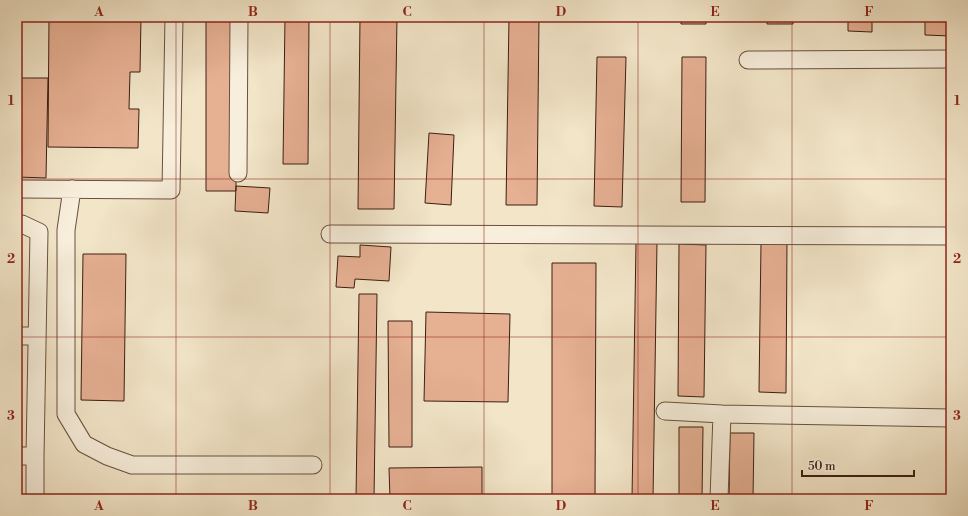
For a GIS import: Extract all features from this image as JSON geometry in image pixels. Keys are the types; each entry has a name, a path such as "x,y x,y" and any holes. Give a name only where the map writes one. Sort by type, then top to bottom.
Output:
{"street":[{"path":"17,189 172,190 174,17"},
{"path":"238,173 239,17"},
{"path":"748,60 951,59"},
{"path":"72,189 66,230 66,414 84,444 106,456 132,465 314,465"},
{"path":"17,224 22,224 39,232 35,499"},
{"path":"330,234 951,236"},
{"path":"17,336 37,336"},
{"path":"665,410 722,414 951,418"},
{"path":"719,499 722,414"},
{"path":"17,456 35,456"}],"building":[{"path":"49,17 141,17 140,72 130,72 129,109 139,109 138,148 48,147"},
{"path":"206,17 236,17 236,191 206,191"},
{"path":"285,17 309,17 308,164 283,164"},
{"path":"360,17 397,17 394,209 358,209"},
{"path":"509,17 539,17 537,205 506,205"},
{"path":"681,17 706,17 706,24 681,24"},
{"path":"767,17 793,17 793,24 767,24"},
{"path":"848,17 872,17 872,32 848,31"},
{"path":"925,17 951,17 951,36 925,35"},
{"path":"597,57 626,57 622,207 594,206"},
{"path":"682,57 706,57 705,202 681,202"},
{"path":"17,78 48,78 46,178 17,177"},
{"path":"429,133 454,135 451,205 425,203"},
{"path":"236,186 270,188 268,213 235,211"},
{"path":"636,241 657,242 653,499 632,499"},
{"path":"761,242 787,242 786,393 759,392"},
{"path":"679,244 706,245 704,397 678,396"},
{"path":"17,245 21,245 19,314 17,314"},
{"path":"360,245 391,247 389,281 355,279 354,288 336,287 338,256 360,257"},
{"path":"83,254 126,254 124,401 81,400"},
{"path":"552,263 596,263 595,499 552,499"},
{"path":"359,294 377,294 374,499 356,499"},
{"path":"426,312 510,314 508,402 424,401"},
{"path":"388,321 412,321 412,447 389,447"},
{"path":"17,352 21,352 19,429 17,429"},
{"path":"679,427 703,427 702,499 679,499"},
{"path":"730,433 754,433 753,499 729,499"},
{"path":"482,467 482,499 390,499 389,468"}]}
